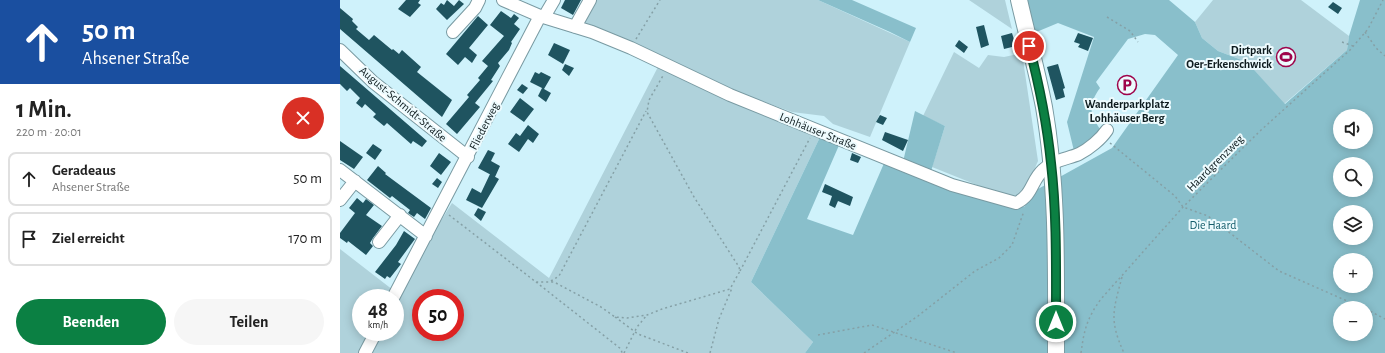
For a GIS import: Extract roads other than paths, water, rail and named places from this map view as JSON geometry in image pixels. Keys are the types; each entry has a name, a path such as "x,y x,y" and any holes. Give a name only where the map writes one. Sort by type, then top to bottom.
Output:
{"main road":[{"path":"1019,0 1044,106 1052,163 1056,258 1056,353"}],"street":[{"path":"453,32 475,8 480,0"},
{"path":"542,17 554,0"},
{"path":"575,27 590,0"},
{"name":"Lohhäuser Straße","path":"508,1 542,17 592,32 632,48 730,95 952,185 1016,203 1024,199 1042,171 1052,163"},
{"name":"Fliederweg","path":"398,289 542,17"},
{"name":"August-Schmidt-Straße","path":"340,50 373,82 468,157"},
{"path":"1052,163 1080,153 1105,134"},
{"path":"340,170 426,236"},
{"path":"340,200 355,181"},
{"path":"379,242 400,215"},
{"path":"365,353 371,341"}],"place":[{"name":"Dirtpark Oer-Erkenschwick","path":"1286,57"},
{"name":"Wanderparkplatz Lohhäuser Berg","path":"1127,85"}],"park label":[{"name":"Die Haard","path":"1213,225"}]}
